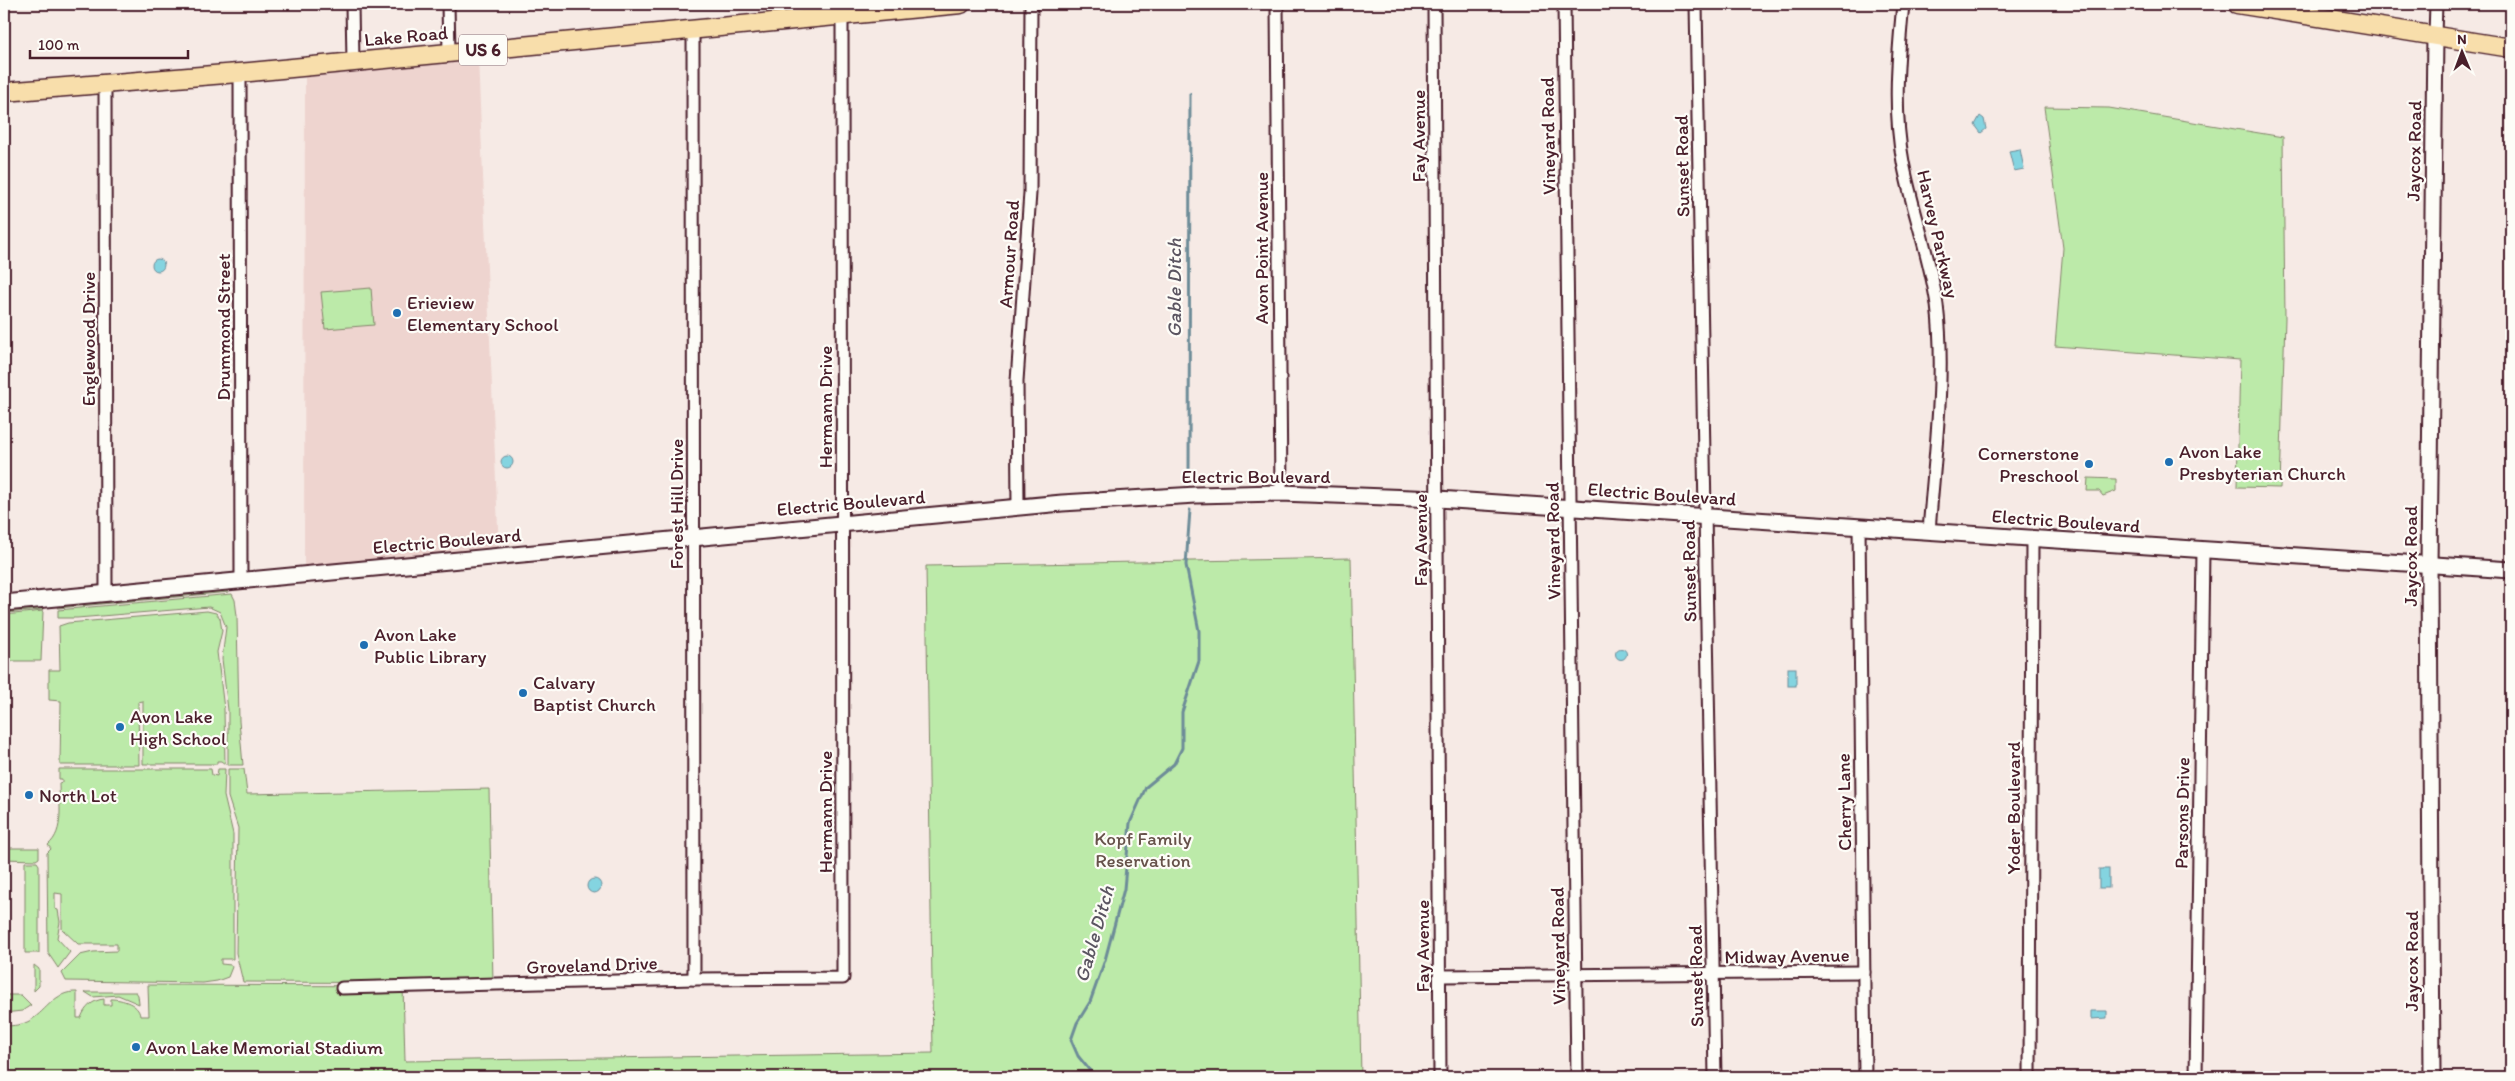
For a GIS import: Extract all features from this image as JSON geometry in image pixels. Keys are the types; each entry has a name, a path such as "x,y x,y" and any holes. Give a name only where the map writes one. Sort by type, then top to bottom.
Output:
{"main road":[{"name":"Lake Road","path":"4,92 240,73 693,30 797,12 842,16 962,4"},
{"path":"2237,4 2511,48"}],"street":[{"path":"352,4 353,62"},
{"path":"448,4 449,53"},
{"name":"Armour Road","path":"1018,507 1017,381 1030,193 1031,4"},
{"name":"Avon Point Avenue","path":"1277,4 1280,493"},
{"name":"Fay Avenue","path":"1434,4 1440,1077"},
{"name":"Vineyard Road","path":"1564,4 1577,1077"},
{"name":"Sunset Road","path":"1696,4 1715,1077"},
{"name":"Harvey Parkway","path":"1903,4 1897,92 1898,126 1909,186 1932,270 1940,344 1930,532"},
{"path":"2435,35 2436,4"},
{"name":"Hermann Drive","path":"842,16 843,978"},
{"name":"Forest Hill Drive","path":"693,30 694,979"},
{"name":"Jaycox Road","path":"2432,1077 2429,565 2435,35"},
{"name":"Drummond Street","path":"240,73 240,581"},
{"name":"Englewood Drive","path":"105,84 106,594"},
{"name":"Electric Boulevard","path":"4,603 1018,507 1196,495 1280,493 1438,499 2511,570"},
{"name":"Cherry Lane","path":"1859,527 1865,1077"},
{"name":"Yoder Boulevard","path":"2030,1077 2032,538"},
{"name":"Parsons Drive","path":"2196,1077 2204,550"},
{"name":"Midway Avenue","path":"1440,976 1864,972"},
{"name":"Groveland Drive","path":"342,988 694,979 843,978"}],"shaded area":[{"name":"Erieview Elementary School","path":"478,58 499,551 304,568 305,75"}],"green space":[{"path":"2044,107 2109,108 2283,137 2285,318 2280,488 2237,487 2240,360 2055,346 2063,248"},
{"path":"371,288 374,325 325,329 321,292"},
{"path":"2088,478 2116,479 2116,491 2103,496 2099,491 2087,491"},
{"name":"Kopf Family Reservation","path":"1351,558 1361,1077 4,1077 4,1026 28,1022 57,998 77,992 77,1018 81,1018 87,1007 104,999 104,1005 111,1005 111,999 120,1000 137,1008 140,1016 149,1016 148,985 403,986 405,1061 933,1053 926,566"},
{"path":"222,589 229,592 58,608 60,605"},
{"path":"232,594 235,600 237,616 239,721 243,765 228,765 228,710 222,659 226,627 220,612 209,607 58,618 58,610"},
{"path":"41,607 43,610 4,613 4,609"},
{"path":"43,611 41,661 4,661 4,615"},
{"path":"207,611 216,613 220,618 222,631 217,652 224,709 225,764 217,761 217,764 143,764 143,701 138,702 139,765 60,765 61,701 49,700 49,670 60,670 59,626 68,623"},
{"path":"59,769 211,769 212,775 217,776 218,769 225,769 224,796 233,834 233,959 221,959 221,964 231,965 232,967 228,977 203,983 66,981 62,973 80,955 93,952 117,951 117,944 78,944 62,929 62,894 55,893 55,909 58,910 60,922 57,938 70,952 58,968 48,953 47,853 51,849 48,845 57,832 59,825 59,783 62,782 62,779 59,779"},
{"path":"228,769 244,769 247,794 489,789 493,983 243,982 236,953 238,828 228,797"},
{"path":"4,848 39,848 39,858 36,860 4,859"},
{"path":"25,862 37,862 39,865 39,953 25,953"},
{"path":"34,965 39,969 39,986 34,991"},
{"path":"85,992 136,992 139,1004 118,995 93,997"},
{"path":"5,995 21,995 31,1005 22,1011 4,1013"}],"water":[{"path":"1980,116 1984,119 1986,129 1981,133 1975,125"},
{"path":"2020,149 2024,169 2014,171 2009,151"},
{"path":"158,259 164,265 158,271 152,265"},
{"path":"507,456 513,462 507,468 501,462"},
{"path":"1621,648 1627,654 1621,660 1615,654"},
{"path":"1788,668 1796,668 1796,686 1788,686"},
{"path":"2099,869 2109,869 2109,888 2099,888"},
{"path":"594,879 599,881 601,886 599,891 594,893 589,891 587,886 589,881"},
{"path":"2091,1011 2107,1011 2107,1018 2091,1019"}],"waterway":[{"name":"Gable Ditch","path":"1189,482 1190,94"},
{"name":"Gable Ditch","path":"1095,1077 1078,1056 1071,1040 1077,1023 1090,1002 1105,960 1124,889 1130,823 1146,787 1174,764 1182,748 1182,712 1199,661 1199,631 1186,565 1190,510"}],"place":[{"name":"Erieview Elementary School","path":"397,313"},
{"name":"Avon Lake Presbyterian Church","path":"2169,462"},
{"name":"Cornerstone Preschool","path":"2089,464"},
{"name":"Avon Lake Public Library","path":"364,645"},
{"name":"Calvary Baptist Church","path":"523,693"},
{"name":"Avon Lake High School","path":"120,727"},
{"name":"North Lot","path":"29,795"},
{"name":"Avon Lake Memorial Stadium","path":"136,1047"}]}
